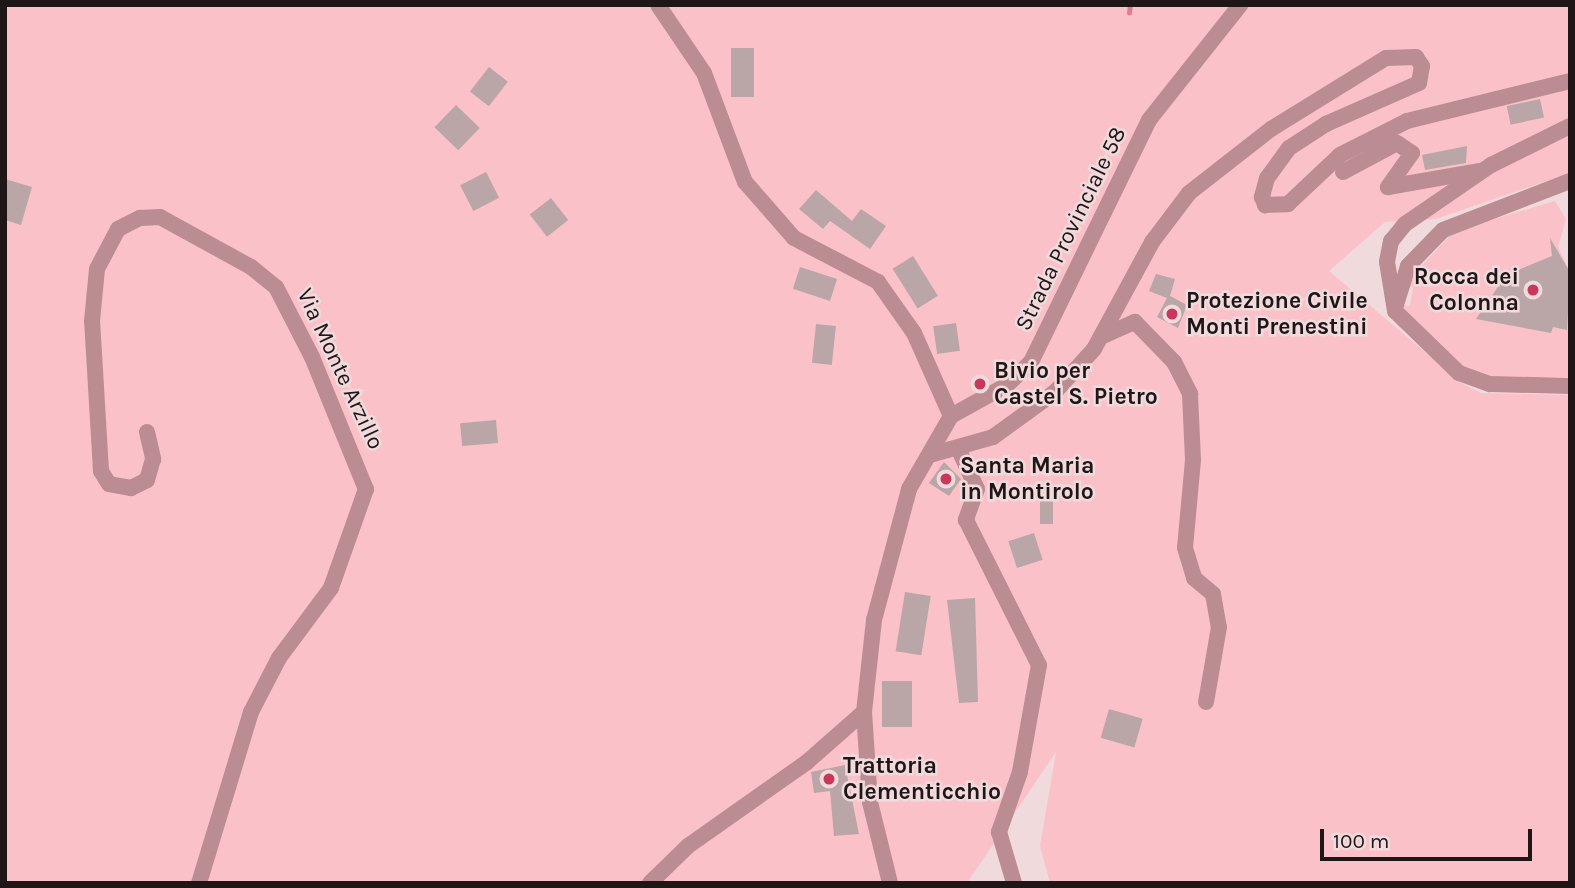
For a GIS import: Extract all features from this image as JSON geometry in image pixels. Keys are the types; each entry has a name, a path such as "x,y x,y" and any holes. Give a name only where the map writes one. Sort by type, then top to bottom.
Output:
{"street":[{"path":"658,5 704,73 745,182 794,238 878,282 914,333 951,416 909,489 883,581 864,712 875,835 890,883"},
{"name":"Strada Provinciale 58","path":"951,416 1006,385 1031,362 1149,120 1240,5"},
{"path":"930,455 993,437 1043,402 1103,336 1152,242 1189,193 1238,152 1386,58 1416,57 1422,66 1419,83 1326,124 1289,148 1267,178 1262,197 1265,205 1288,204 1340,155 1407,121 1570,81"},
{"path":"1570,126 1482,171 1405,224 1391,241 1388,268 1395,311 1467,379 1570,386"},
{"path":"1343,172 1397,143 1412,153 1388,187 1482,171"},
{"path":"1395,311 1408,266 1443,230 1570,181"},
{"name":"Via Monte Arzillo","path":"147,432 153,459 147,480 131,488 109,484 100,457 92,321 97,269 118,229 140,218 160,217 251,267 276,287 312,357 366,489 331,588 279,658 251,712 199,883"},
{"path":"1103,336 1135,322 1174,362 1190,394 1193,460 1185,548 1194,578 1213,594 1219,627 1206,702"},
{"path":"958,448 977,489 967,520 1039,665 1020,772 999,832 1014,883"},
{"path":"650,883 688,846 807,762 864,712"}],"shaded area":[{"path":"5,5 1570,5 1570,173 1436,219 1385,222 1329,271 1463,384 1481,393 1570,395 1570,883 1050,883 1040,846 1056,752 967,883 5,883"},
{"path":"1555,201 1566,219 1558,247 1570,272 1570,377 1492,379 1458,366 1401,305 1410,306 1413,287 1404,285 1454,231"}],"building":[{"path":"731,48 754,48 754,97 731,97"},
{"path":"489,67 508,82 489,106 470,91"},
{"path":"1540,99 1544,118 1511,125 1507,106"},
{"path":"456,105 480,128 458,150 434,127"},
{"path":"1467,146 1466,163 1425,170 1422,155"},
{"path":"486,172 499,198 473,211 460,185"},
{"path":"5,179 32,187 21,225 5,220"},
{"path":"816,190 852,221 861,209 886,226 870,249 830,221 823,229 799,209"},
{"path":"551,198 568,220 547,237 530,215"},
{"name":"Rocca dei Colonna","path":"1550,238 1570,272 1567,330 1553,327 1551,333 1476,319 1506,275 1552,256"},
{"path":"913,256 938,296 918,309 893,269"},
{"path":"800,267 837,279 830,301 793,289"},
{"path":"1156,274 1175,279 1170,296 1187,305 1178,328 1157,317 1167,298 1149,291"},
{"path":"956,323 960,351 937,354 933,326"},
{"path":"816,324 836,326 832,365 812,363"},
{"path":"496,420 498,443 462,446 460,423"},
{"name":"Santa Maria in Montirolo","path":"944,462 961,479 949,496 929,483"},
{"path":"1040,500 1053,500 1053,524 1040,524"},
{"path":"1034,533 1043,560 1017,568 1008,541"},
{"path":"905,592 931,596 921,655 896,651"},
{"path":"975,598 978,702 959,703 947,600"},
{"path":"882,681 912,681 912,727 882,727"},
{"path":"1109,709 1143,719 1134,747 1101,738"},
{"path":"845,765 859,834 834,836 830,791 814,793 811,772"}],"waterway":[{"path":"1129,13 1130,5"}],"place":[{"name":"Rocca dei Colonna","path":"1533,290"},
{"name":"Protezione Civile Monti Prenestini","path":"1172,314"},
{"name":"Bivio per Castel S. Pietro","path":"980,384"},
{"name":"Santa Maria in Montirolo","path":"946,479"},
{"name":"Trattoria Clementicchio","path":"829,779"}]}
